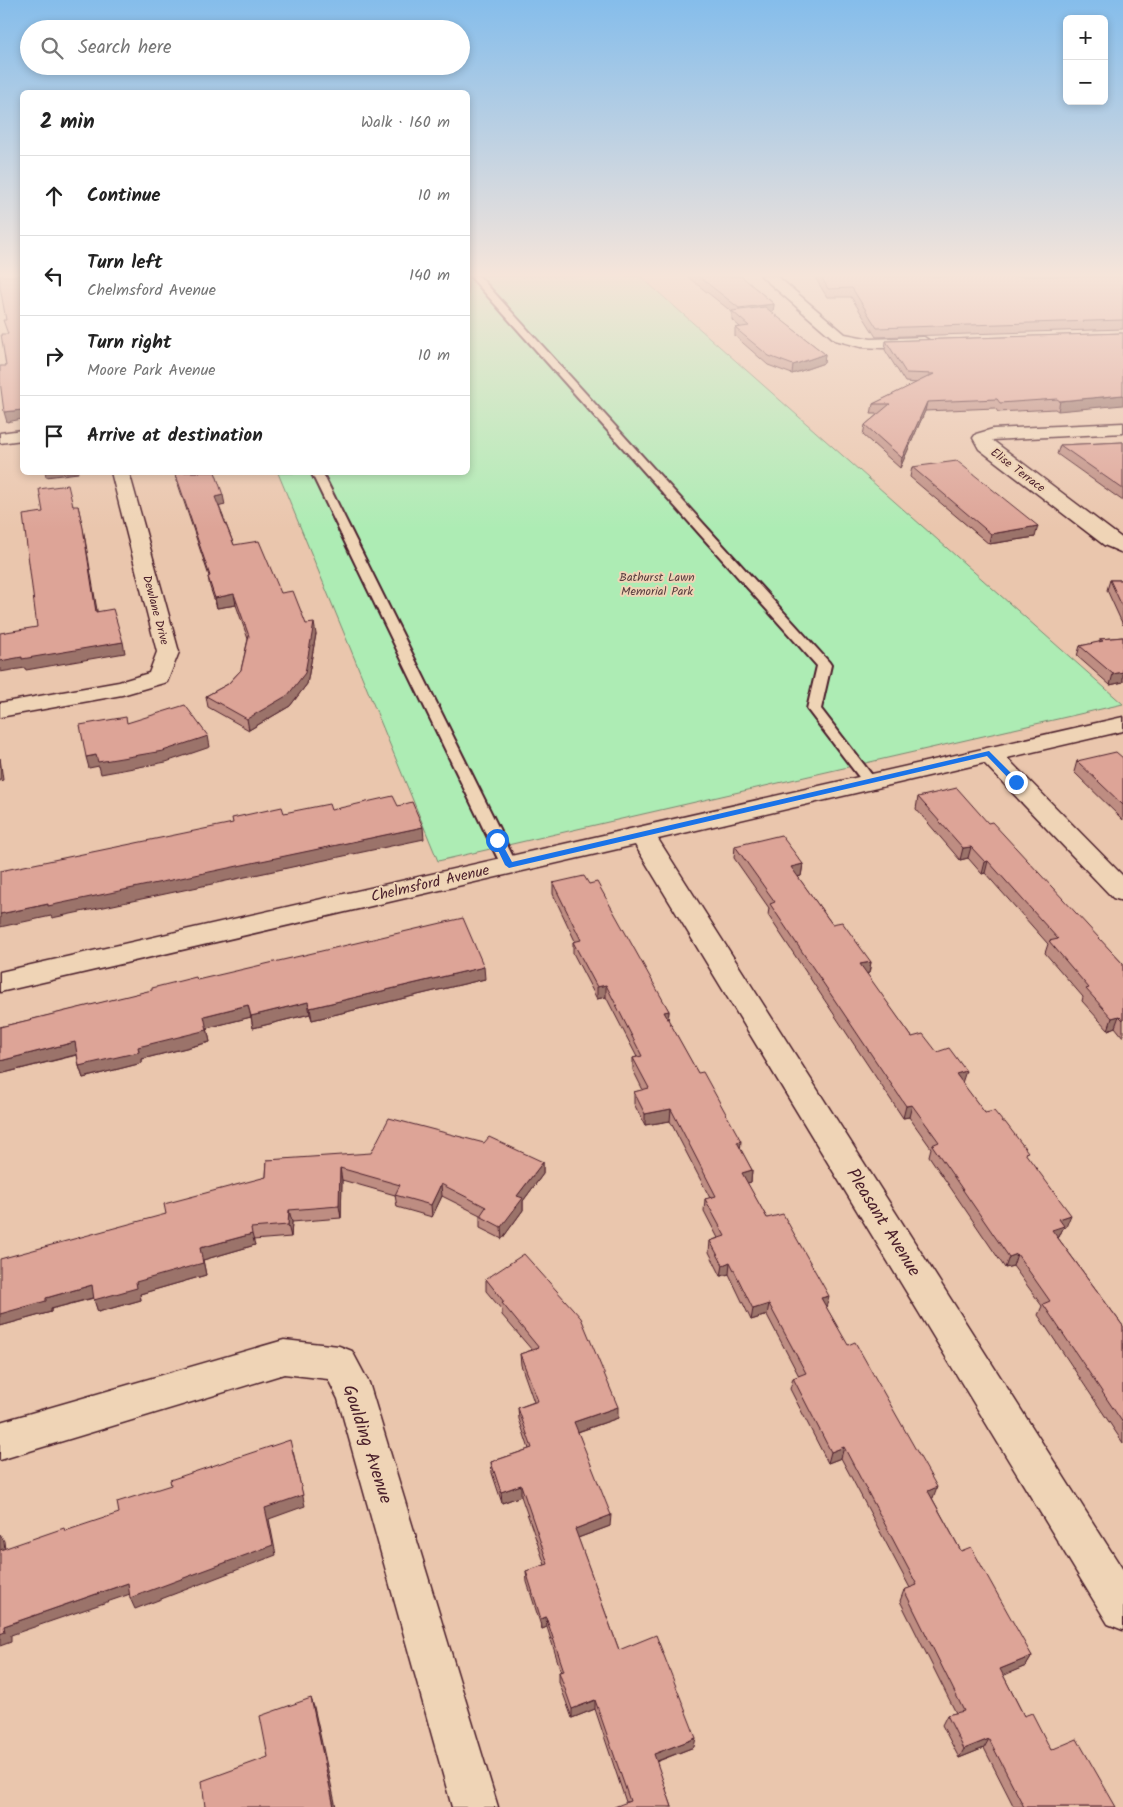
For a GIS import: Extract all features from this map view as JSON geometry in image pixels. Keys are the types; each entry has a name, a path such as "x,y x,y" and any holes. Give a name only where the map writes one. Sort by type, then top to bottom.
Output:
{"street":[{"name":"Elise Terrace","path":"1123,428 993,434 982,438 985,445 1111,541 1123,547"},
{"path":"0,438 20,435"},
{"name":"Dewlane Drive","path":"0,710 122,688 159,677 168,652 121,475"},
{"name":"Chelmsford Avenue","path":"0,982 643,836 1123,724"},
{"path":"989,754 1123,892"},
{"name":"Pleasant Avenue","path":"643,836 1123,1609"},
{"name":"Goulding Avenue","path":"0,1441 284,1357 339,1363 356,1395 475,1807"}],"lane":[{"path":"550,360 824,665 814,709 870,782"},
{"path":"317,475 509,865"}],"green space":[{"name":"Bathurst Lawn Memorial Park","path":"470,360 735,360 1123,704 438,861 279,475 470,475"}],"building":[{"path":"5,360 20,360 20,410 4,412 0,366 6,366"},
{"path":"781,360 807,360 793,365"},
{"path":"898,360 1123,360 1123,395 1060,401 1057,399 1000,403 997,399 927,402 902,458 865,425 890,404 873,404 934,374 906,373"},
{"path":"1123,442 1123,489 1060,445"},
{"path":"957,461 1038,526 991,534 912,467"},
{"path":"176,475 216,475 223,495 215,497 234,545 259,541 281,593 293,591 306,624 314,623 305,673 288,695 247,719 206,696 228,684 241,670 249,636 234,594 215,598 208,577 210,576"},
{"path":"68,485 73,506 78,506 83,528 96,612 113,609 123,642 0,661 0,633 37,627 23,515 43,512 39,489"},
{"path":"1110,580 1123,580 1123,608"},
{"path":"1123,637 1123,672 1113,674 1080,646 1103,641 1100,639"},
{"path":"185,705 208,736 163,751 98,762 96,755 86,757 80,725 126,717 127,723"},
{"path":"1116,752 1123,758 1123,805 1077,761"},
{"path":"957,788 988,823 992,822 1123,964 1123,1020 1119,1016 1112,1018 1086,989 1089,988 1049,941 1058,939 988,861 985,862 971,847 963,848 918,797"},
{"path":"393,796 398,806 412,802 423,827 48,906 48,904 0,914 0,871 233,823 232,818 282,807 284,813 329,804 331,810"},
{"path":"781,835 803,864 791,867 832,924 842,922 871,962 860,964 912,1037 923,1034 937,1052 949,1048 966,1071 956,1074 985,1113 994,1111 1005,1122 1028,1152 1025,1153 1071,1215 1059,1219 1064,1226 1052,1230 1123,1326 1123,1423 1043,1304 1050,1301 1017,1254 1009,1257 932,1145 939,1142 912,1105 906,1106 770,904 775,902 735,846"},
{"path":"584,876 589,884 597,882 669,1011 664,1012 698,1073 703,1072 741,1141 737,1142 752,1170 742,1173 767,1218 783,1214 829,1296 821,1298 848,1345 855,1342 937,1487 928,1491 961,1551 971,1547 1032,1656 1000,1669 1024,1716 1032,1713 1051,1750 1077,1739 1116,1807 1024,1807 989,1739 964,1749 947,1715 964,1711 904,1590 917,1585 844,1447 831,1452 793,1378 806,1373 769,1304 753,1309 730,1262 723,1265 710,1241 725,1236 705,1199 716,1196 671,1109 645,1114 634,1092 649,1088 633,1058 642,1056 606,985 597,987 573,942 581,940 553,883"},
{"path":"463,918 484,967 310,1008 308,1002 251,1016 248,1005 204,1016 207,1030 138,1047 139,1052 79,1066 75,1042 0,1061 0,1027 152,990 152,988 196,977 197,980"},
{"path":"389,1118 484,1143 489,1137 543,1162 517,1196 523,1198 501,1227 480,1216 486,1207 441,1184 431,1205 395,1195 400,1185 340,1168 339,1206 289,1210 288,1225 251,1228 252,1234 200,1248 203,1263 136,1282 137,1288 94,1300 92,1285 0,1314 0,1259 166,1214 164,1204 266,1177 267,1160 371,1153"},
{"path":"524,1254 581,1318 618,1407 574,1422 611,1515 575,1529 619,1650 656,1635 696,1738 654,1754 672,1807 614,1807 630,1801 595,1700 572,1709 559,1672 564,1671 546,1617 541,1619 526,1571 548,1564 521,1485 501,1492 491,1462 532,1448 518,1408 538,1401 520,1354 539,1348 502,1303 504,1302 486,1279"},
{"path":"290,1440 303,1495 265,1508 273,1545 130,1598 128,1583 4,1626 5,1632 0,1634 0,1550 64,1528 65,1531 119,1513 117,1502 171,1485 170,1480"},
{"path":"311,1698 334,1807 205,1807 202,1781 268,1757 260,1716"}],"route":[{"path":"497,840 509,865 643,836 989,754 1016,782"}]}
